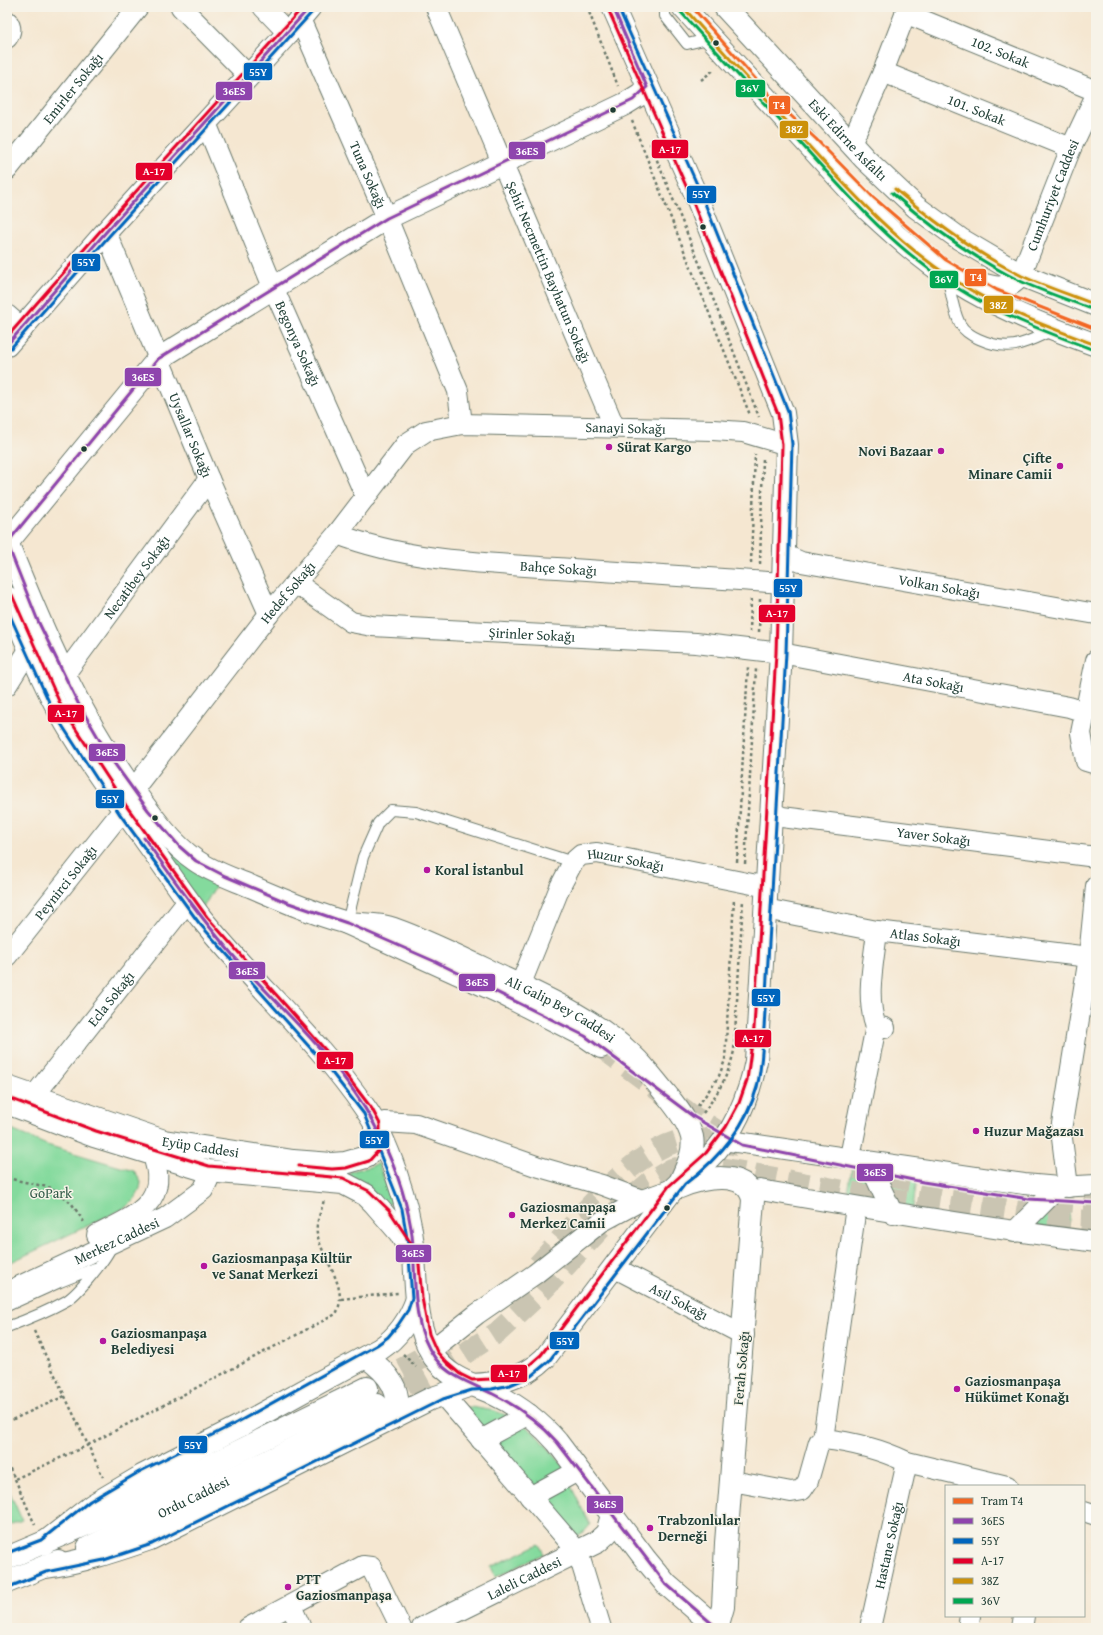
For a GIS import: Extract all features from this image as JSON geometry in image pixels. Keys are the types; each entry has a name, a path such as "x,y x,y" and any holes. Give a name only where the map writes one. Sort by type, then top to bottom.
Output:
{"main road":[{"path":"683,7 869,211 889,230 947,275 994,303 1055,329 1096,344"},
{"name":"Eski Edirne Asfaltı","path":"725,7 851,144 894,188 931,219 960,239 1021,275 1096,305"},
{"path":"379,1404 441,1394 471,1385 492,1384 508,1380 528,1372 537,1365 615,1268 677,1185 705,1162 723,1140 743,1107 752,1085 756,1062 772,812 784,583 787,445 783,413 695,193 647,87 614,9"},
{"path":"7,345 15,322 106,232 299,20"},
{"path":"601,1047 585,1036 499,992 347,923 286,902 225,876 196,861 180,847 163,828 133,790 89,723 38,621 7,543 158,359 387,218 625,104 637,97 647,87"},
{"path":"947,275 1001,288 1008,287 1021,275"},
{"path":"7,597 58,710 123,810 203,920 333,1066 379,1123 407,1208 414,1256 407,1296 413,1312 391,1341 366,1357 112,1493 43,1544"},
{"name":"Ali Galip Bey Caddesi","path":"347,923 372,923 392,928 520,986 592,1024 634,1056 678,1109 689,1128 693,1148 677,1185"},
{"name":"Eyüp Caddesi","path":"7,1087 31,1104 94,1136 208,1171 343,1183 366,1194 385,1214 414,1256"},
{"name":"Eyüp Caddesi","path":"7,1103 31,1104 164,1141 293,1161 332,1164 345,1163 366,1157 373,1149 379,1123"},
{"path":"194,1146 208,1171"},
{"path":"677,1185 696,1181 722,1179 743,1182 752,1192"},
{"name":"Ferah Sokağı","path":"717,1628 723,1607 726,1543 753,1214 752,1192"},
{"path":"407,1296 433,1355 450,1374 471,1385 491,1392 529,1414 557,1442 646,1560 666,1584 717,1628"},
{"path":"366,1357 387,1374 396,1390 397,1406 379,1404"},
{"name":"Ordu Caddesi","path":"7,1558 379,1404"},
{"name":"Ordu Caddesi","path":"7,1582 83,1550 274,1458 379,1404"},
{"name":"Laleli Caddesi","path":"423,1628 597,1542 607,1532 612,1515"}],"street":[{"name":"Emirler Sokağı","path":"7,170 138,7"},
{"path":"181,7 249,76"},
{"path":"263,7 299,20"},
{"name":"Şehit Necmettin Bayhatun Sokağı","path":"436,7 614,426"},
{"path":"851,144 883,72 907,10"},
{"name":"102. Sokak","path":"907,10 1096,92"},
{"name":"Tuna Sokağı","path":"299,20 387,218 458,391 462,424"},
{"path":"7,21 10,25 11,32 7,38"},
{"name":"101. Sokak","path":"883,72 1071,148"},
{"name":"Cumhuriyet Caddesi","path":"1021,275 1071,148 1096,95"},
{"name":"Begonya Sokağı","path":"206,123 273,287 366,497"},
{"name":"Uysallar Sokağı","path":"106,232 209,479 269,614"},
{"name":"Sanayi Sokağı","path":"462,424 614,426 743,432 787,445"},
{"name":"Hedef Sokağı","path":"133,790 269,614 337,534 406,444 426,431 462,424"},
{"name":"Necatibey Sokağı","path":"64,675 209,479"},
{"name":"Bahçe Sokağı","path":"337,534 378,548 419,556 515,565 784,583"},
{"name":"Volkan Sokağı","path":"785,554 801,562 1096,614"},
{"name":"Şirinler Sokağı","path":"296,583 351,622 372,626 696,643 781,653"},
{"path":"7,685 30,648"},
{"name":"Ata Sokağı","path":"781,653 1069,707 1085,712"},
{"path":"1096,660 1081,733 1081,742 1086,761 1096,764"},
{"name":"Peynirci Sokağı","path":"7,955 123,810"},
{"name":"Yaver Sokağı","path":"772,812 782,817 1096,857"},
{"name":"Huzur Sokağı","path":"520,986 572,862 581,854 597,853 767,887"},
{"path":"1064,1187 1061,1130 1089,956 1096,886"},
{"name":"Ecla Sokağı","path":"31,1104 188,901"},
{"name":"Atlas Sokağı","path":"765,909 878,931 1089,956"},
{"path":"878,931 870,1002 872,1015 880,1027 859,1159 893,1214"},
{"path":"379,1123 416,1124 529,1164 602,1185 642,1200"},
{"path":"723,1140 1024,1184 1064,1187 1096,1186"},
{"name":"Merkez Caddesi","path":"7,1280 131,1218 143,1209 152,1200 157,1184 156,1164 152,1154"},
{"name":"Merkez Caddesi","path":"7,1292 165,1218 203,1190 208,1180 208,1171"},
{"path":"439,1344 478,1314 535,1274 601,1222 642,1200 677,1185"},
{"path":"1014,1232 1064,1187"},
{"path":"752,1192 760,1190 893,1214 1014,1232 1096,1242"},
{"path":"732,1481 791,1492 802,1490 808,1481 819,1442 823,1439 856,1207"},
{"name":"Asil Sokağı","path":"615,1268 744,1336"},
{"path":"449,1402 578,1552 601,1628"},
{"path":"481,1440 529,1414"},
{"path":"823,1439 837,1440 892,1455 907,1462 986,1484 996,1485"},
{"name":"Hastane Sokağı","path":"870,1628 907,1462"},
{"path":"530,1497 572,1474"},
{"path":"1085,1511 1096,1515"},
{"path":"248,1628 292,1606 363,1566 371,1567 401,1628"},
{"path":"292,1606 302,1628"},
{"path":"968,1628 970,1617"},
{"path":"1022,1628 1024,1617"}],"lane":[{"path":"665,7 666,16 687,44 712,38"},
{"path":"947,275 952,300 961,326 972,336 991,344 1008,347 1030,340 1055,329"},
{"path":"347,923 363,858 378,823 391,810 416,812 572,862"},
{"path":"7,1327 67,1300 98,1267 110,1251 113,1242"},
{"path":"7,1306 98,1267"}],"path":[{"path":"586,7 620,92"},
{"path":"701,80 712,71"},
{"path":"630,117 751,418"},
{"path":"649,142 762,424"},
{"path":"751,566 754,449"},
{"path":"760,568 764,451"},
{"path":"749,638 751,594"},
{"path":"758,635 760,596"},
{"path":"736,867 748,664"},
{"path":"745,870 756,664"},
{"path":"699,1119 717,1094 730,1070 734,1051 743,895"},
{"path":"693,1112 719,1076 725,1060 734,898"},
{"path":"7,1178 52,1188 72,1204 82,1219"},
{"path":"15,1479 88,1445 322,1323 336,1314 341,1305 340,1290 316,1232 328,1182"},
{"path":"341,1300 407,1296"},
{"path":"40,1342 64,1396 112,1493"},
{"path":"7,1422 64,1396"},
{"path":"7,1463 43,1544"}],"green space":[{"path":"156,842 219,880 203,908"},
{"name":"GoPark","path":"7,1128 47,1145 134,1171 141,1182 138,1194 130,1204 123,1209 7,1264"},
{"path":"378,1163 393,1202 387,1205 347,1178 351,1171 370,1167"},
{"path":"852,1169 867,1172 883,1204 847,1198"},
{"path":"882,1172 917,1178 913,1208 898,1205"},
{"path":"1057,1199 1072,1201 1067,1232 1031,1225"},
{"path":"471,1407 495,1411 511,1417 480,1435 458,1408"},
{"path":"523,1424 538,1436 566,1469 531,1490 491,1443"},
{"path":"570,1484 590,1525 584,1532 570,1540 537,1500"},
{"path":"7,1486 22,1520 7,1526"},
{"path":"539,1544 544,1554 496,1577 491,1567"}],"tunnel":[{"path":"601,1047 694,1117 734,1141"},
{"path":"538,1265 604,1192 642,1159 662,1147 689,1139 703,1139 738,1145"},
{"path":"379,1404 433,1374 498,1332 541,1292 619,1209 649,1183 672,1169 692,1165 721,1168 865,1195 1031,1219 1096,1221"},
{"path":"856,1168 923,1182 1029,1199 1096,1203"},
{"path":"372,1385 418,1360 447,1340"}],"tram line":[{"name":"T4","path":"692,7 775,101 816,139 873,197 946,260 997,290 1096,329"}],"transit line":[{"name":"A-17","path":"7,337 102,229 303,7"},
{"name":"36ES","path":"7,345 106,232 310,7"},
{"name":"36ES","path":"613,7 647,87 633,100 387,218 158,359 7,543 38,621 78,703 109,756 148,810 180,847 196,861 225,876 286,902 347,923 436,962 585,1036 694,1117 742,1145 923,1182 1029,1199 1096,1203"},
{"name":"55Y","path":"9,1587 46,1572 104,1560 152,1544 443,1399 472,1390 492,1389 510,1385 531,1376 549,1361 685,1184 709,1164 729,1141 746,1116 752,1102 757,1087 762,1058 786,653 792,444 788,411 700,191 618,7"},
{"name":"38Z","path":"683,7 859,200 895,235 935,267 972,291 1007,309 1096,345"},
{"name":"A-17","path":"9,1098 96,1131 209,1166 343,1178 369,1191 389,1210 418,1254 422,1298 429,1334 437,1352 460,1374 472,1380 490,1379 526,1368 541,1355 669,1186 706,1153 726,1127 739,1103 747,1080 754,1028 776,653 782,445 778,414 690,195 608,9"},
{"name":"55Y","path":"11,348 110,235 314,10"},
{"name":"36V","path":"679,10 857,205 913,256 954,286 1005,314 1094,350"},
{"name":"38Z","path":"895,189 940,225 971,247 1005,267 1031,280 1096,305"},
{"name":"36V","path":"892,193 937,230 969,252 1003,272 1029,285 1094,310"},
{"name":"A-17","path":"12,595 62,708 127,807 207,917 337,1063 372,1109 380,1124 378,1151 369,1161 346,1168 332,1169 299,1166"},
{"name":"55Y","path":"7,609 54,713 119,813 199,923 329,1069 364,1114 402,1209 408,1244 412,1298 408,1310 398,1325 388,1337 377,1345 236,1423 139,1472 90,1501 41,1540 7,1553"},
{"name":"36ES","path":"144,838 224,945 328,1058 361,1101 374,1124 392,1161 405,1201 413,1244 417,1312 427,1344 435,1358 441,1365 454,1375 493,1394 519,1409 550,1435 557,1442 666,1584 717,1628"}],"place":[{"name":"Sürat Kargo","path":"609,447"},
{"name":"Novi Bazaar","path":"941,451"},
{"name":"Çifte Minare Camii","path":"1060,466"},
{"name":"Koral İstanbul","path":"427,870"},
{"name":"Huzur Mağazası","path":"976,1131"},
{"name":"Gaziosmanpaşa Merkez Camii","path":"512,1215"},
{"name":"Gaziosmanpaşa Kültür ve Sanat Merkezi","path":"204,1266"},
{"name":"Gaziosmanpaşa Belediyesi","path":"103,1341"},
{"name":"Gaziosmanpaşa Hükümet Konağı","path":"957,1389"},
{"name":"Trabzonlular Derneği","path":"650,1528"},
{"name":"PTT Gaziosmanpaşa","path":"288,1587"}]}
